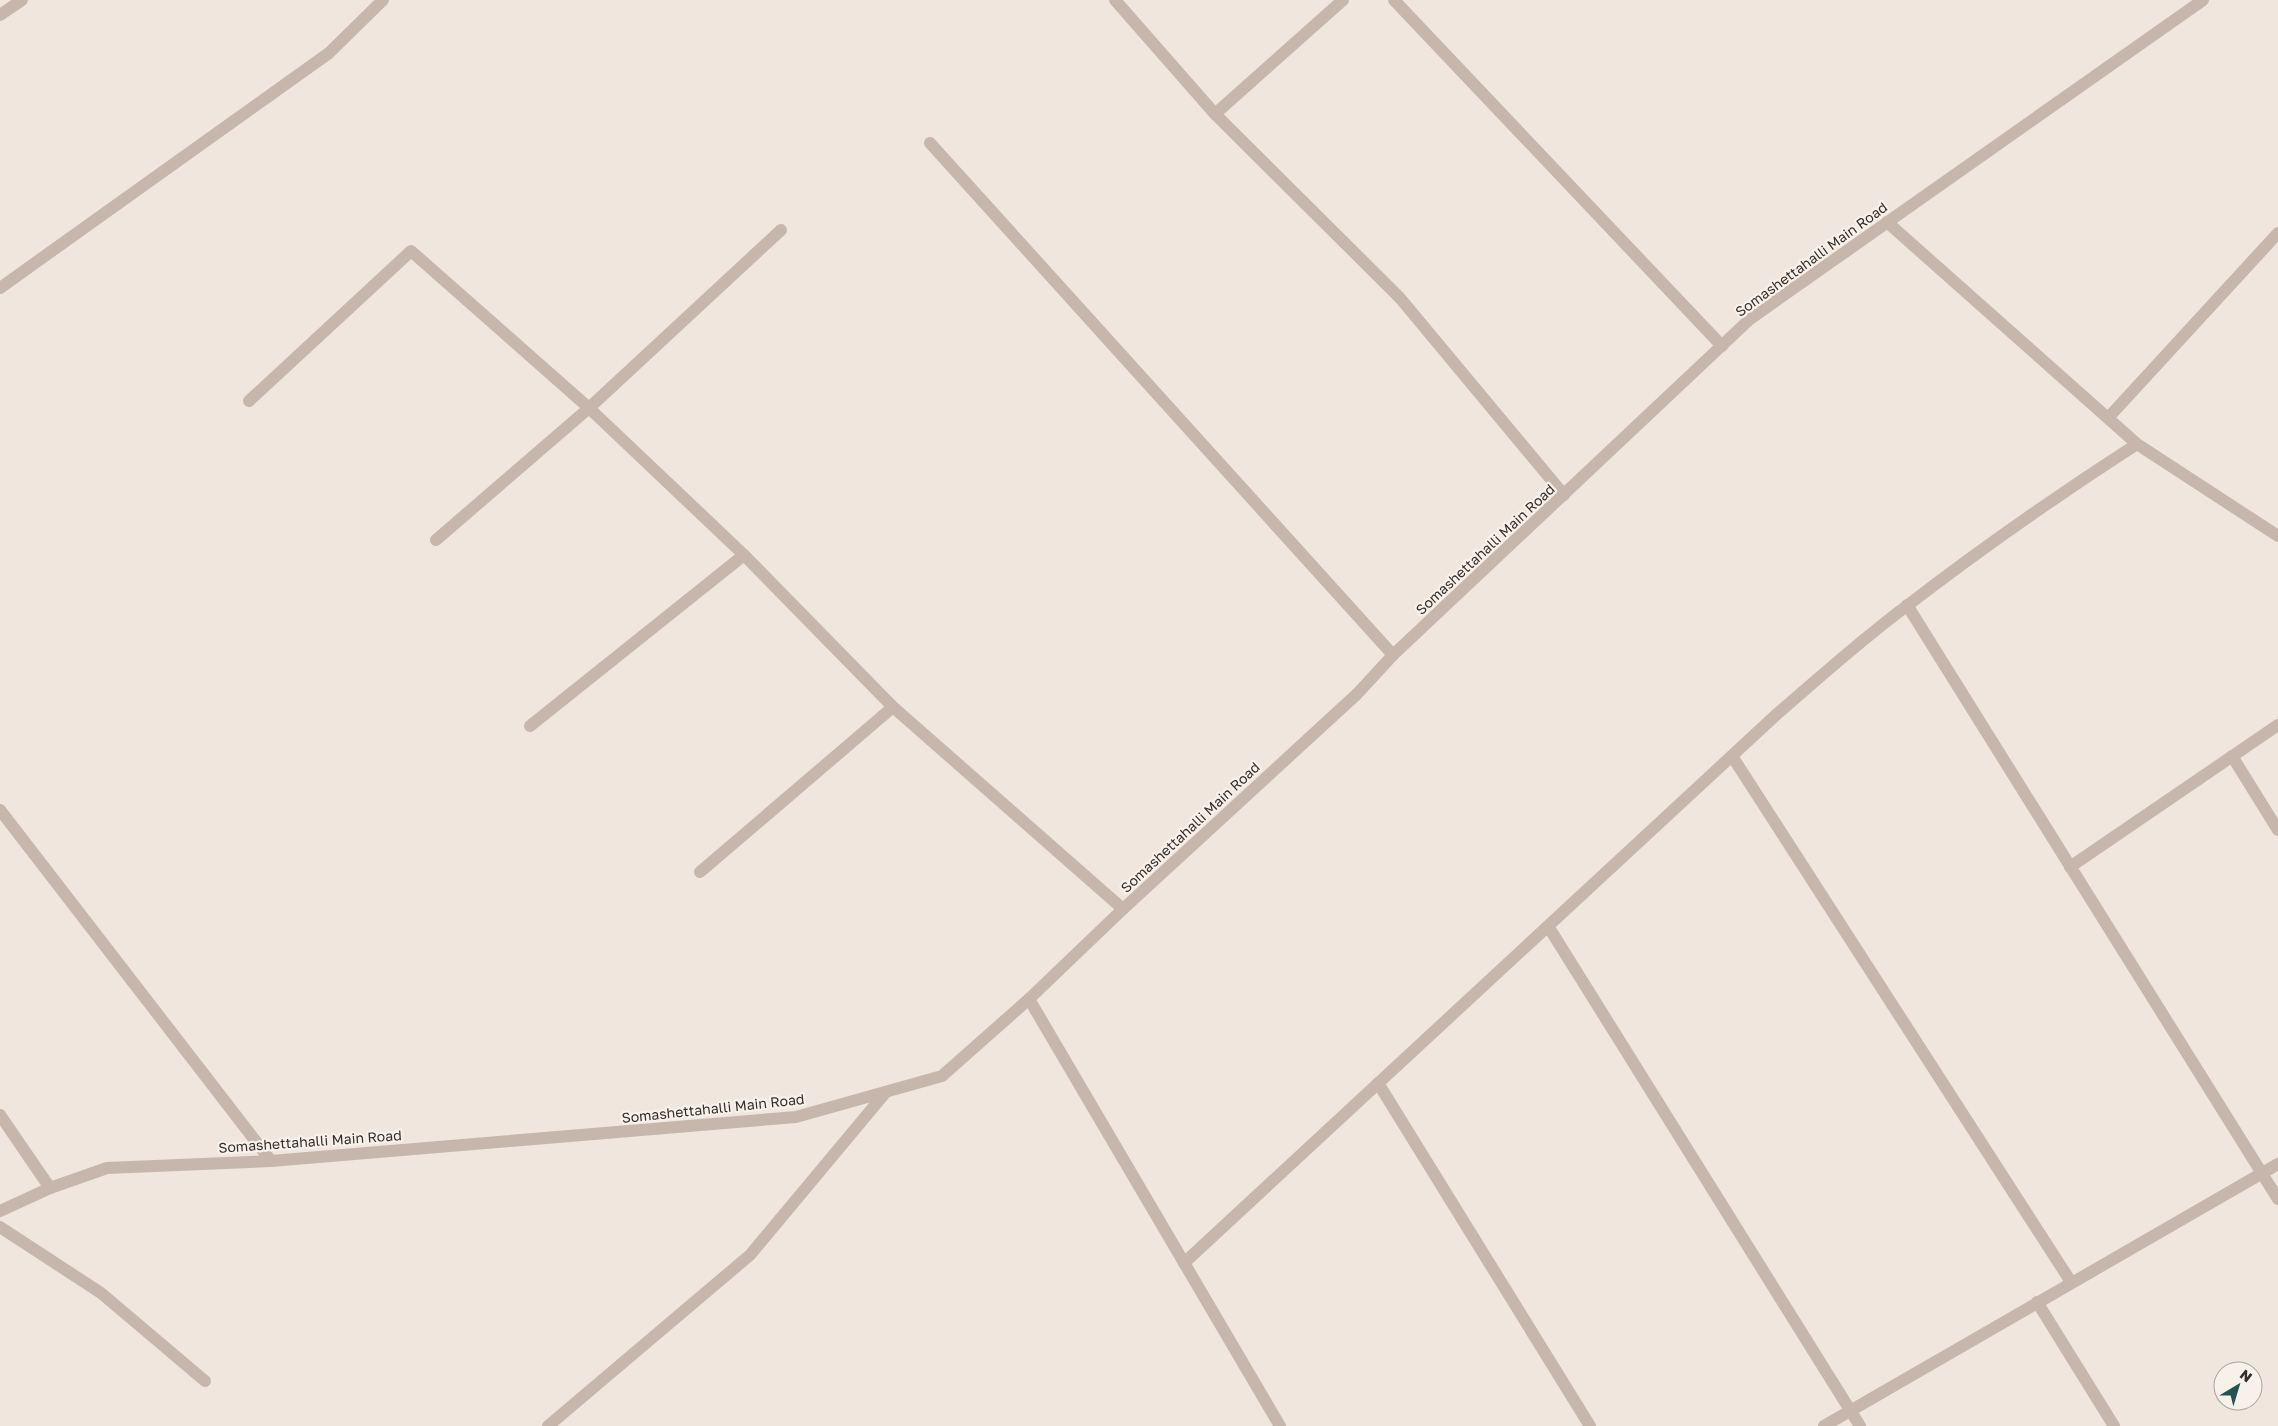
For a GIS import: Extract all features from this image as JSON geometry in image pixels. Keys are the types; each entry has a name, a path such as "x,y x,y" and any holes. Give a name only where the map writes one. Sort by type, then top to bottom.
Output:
{"street":[{"path":"0,15 22,0"},
{"path":"0,288 329,53 383,0"},
{"path":"1115,0 1215,114 1400,298 1564,495"},
{"path":"1215,114 1343,0"},
{"path":"1394,0 1722,346"},
{"name":"Somashettahalli Main Road","path":"0,1211 50,1188 108,1168 271,1161 796,1117 942,1076 1029,999 1124,908 1357,694 1392,655 1750,319 2203,0"},
{"path":"930,143 1392,655"},
{"path":"1887,222 2137,444 2278,536"},
{"path":"436,540 589,408 781,230"},
{"path":"2108,418 2278,233"},
{"path":"249,401 410,251 589,408 744,555 893,707 1124,908"},
{"path":"1184,1263 1800,695 1907,605 2045,504 2137,444"},
{"path":"530,726 744,555"},
{"path":"1907,605 2278,1199"},
{"path":"700,872 893,707"},
{"path":"2070,867 2278,725"},
{"path":"1732,756 2071,1282"},
{"path":"2232,756 2278,830"},
{"path":"0,810 271,1161"},
{"path":"1548,926 1860,1426"},
{"path":"1029,999 1280,1426"},
{"path":"1378,1083 1590,1426"},
{"path":"548,1426 750,1254 886,1092"},
{"path":"0,1115 50,1188"},
{"path":"1824,1426 2278,1164"},
{"path":"0,1227 101,1294 205,1381"},
{"path":"2037,1302 2114,1426"}]}
